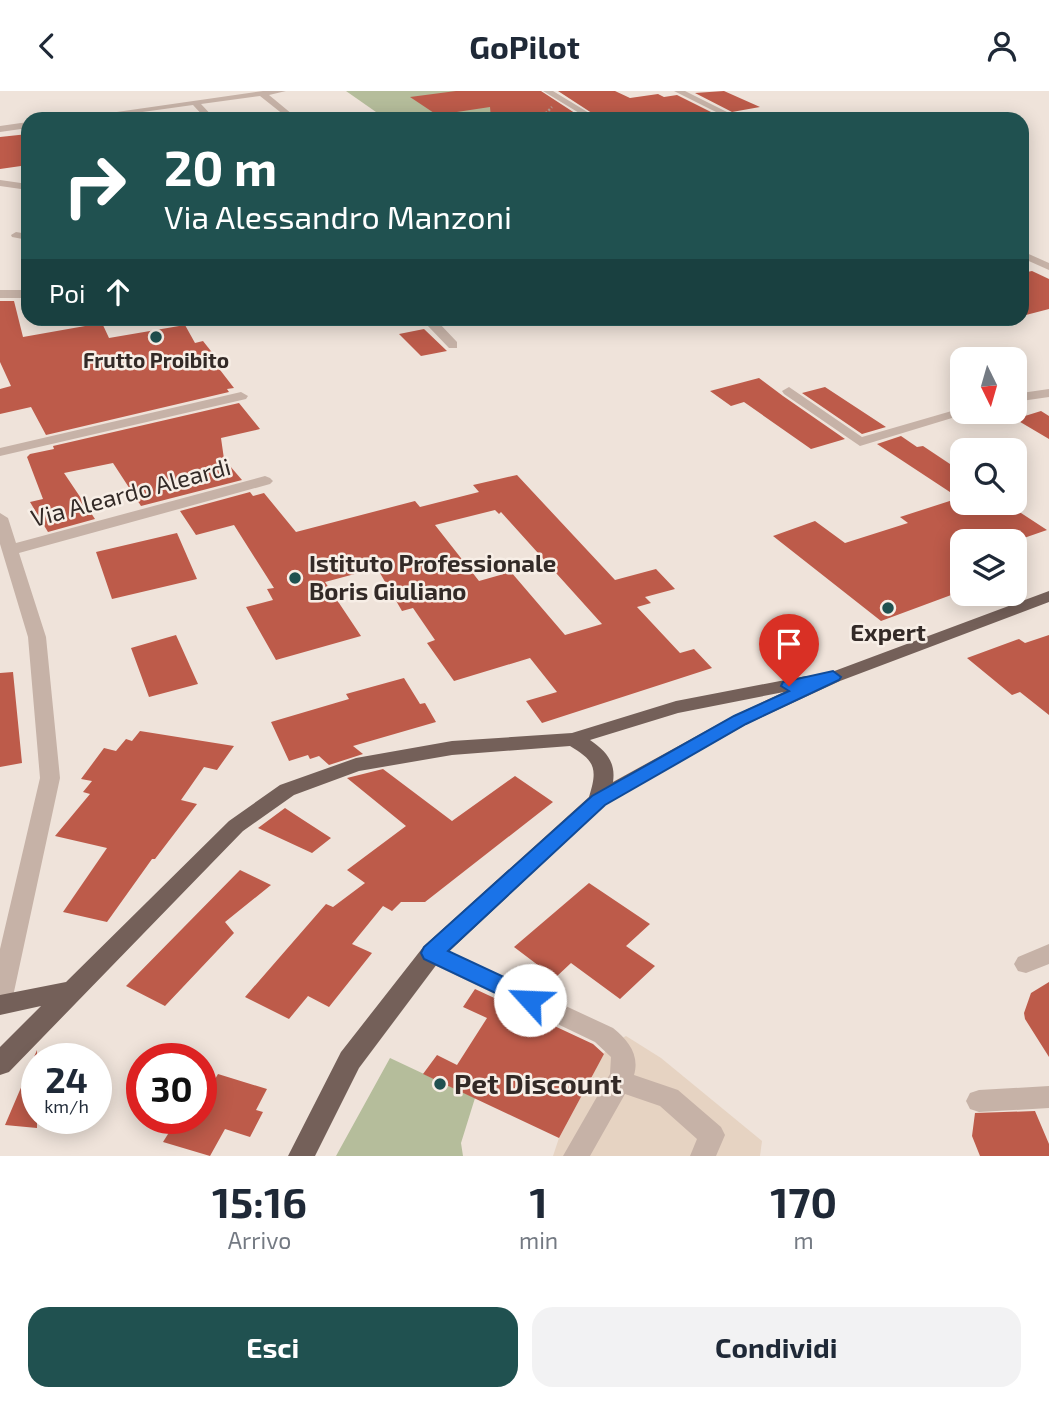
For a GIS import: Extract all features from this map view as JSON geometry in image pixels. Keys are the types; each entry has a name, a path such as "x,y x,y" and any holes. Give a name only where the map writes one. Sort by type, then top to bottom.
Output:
{"main road":[{"path":"301,1156 350,1060 432,953 598,800 740,720 833,677 1049,596"},
{"path":"0,1064 236,827 287,790 356,765 452,748 573,739 676,706 833,677"},
{"path":"736,697 746,701 750,708 740,720"},
{"path":"573,739 594,750 604,763 607,776 598,800"},
{"path":"0,1003 73,990"}],"street":[{"path":"126,112 282,91"},
{"path":"547,91 583,112"},
{"path":"678,91 721,112"},
{"path":"262,94 285,112"},
{"path":"195,103 204,112"},
{"path":"0,129 21,126"},
{"path":"0,183 21,186"},
{"path":"1029,257 1049,267"},
{"path":"0,294 21,295"},
{"path":"435,326 453,345"},
{"path":"789,391 860,442 950,416"},
{"path":"1027,396 1049,393"},
{"path":"0,452 241,396"},
{"name":"Via Aleardo Aleardi","path":"10,550 265,481"},
{"path":"0,518 37,637 50,778 0,1003"},
{"path":"432,953 604,1035 617,1045 624,1058 625,1070 576,1156"},
{"path":"1026,964 1049,953"},
{"path":"619,1081 669,1098 712,1135 703,1156"},
{"path":"979,1101 1049,1097"}],"green space":[{"path":"346,91 493,91 506,112 376,112"},
{"path":"390,1058 475,1098 461,1143 463,1156 336,1156"}],"shaded area":[{"path":"626,1036 661,1058 762,1141 760,1156 553,1156 559,1138 608,1046"}],"building":[{"path":"456,91 541,91 573,112 490,112 490,107 457,112 432,112 410,97"},
{"path":"558,91 615,91 630,98 658,94 664,97 677,95 711,112 590,112"},
{"path":"724,91 760,107 732,112 695,93"},
{"path":"21,135 21,166 0,169 0,137"},
{"path":"1029,272 1049,279 1049,309 1029,314"},
{"path":"0,301 14,301 23,337 85,326 103,326 109,338 186,326 195,343 203,341 222,365 217,366 234,388 227,389 229,392 46,435 31,407 0,414 0,389 11,386 0,362"},
{"path":"424,329 447,351 421,356 399,334"},
{"path":"759,378 845,439 811,449 744,402 731,406 710,391"},
{"path":"825,387 886,427 862,434 802,393"},
{"path":"239,403 260,429 221,438 224,459 242,480 141,506 113,463 64,473 95,519 48,532 30,502 43,499 27,457 30,454 54,449 53,446"},
{"path":"1041,411 1049,416 1049,439 1024,424 1027,424 1027,415"},
{"path":"901,436 917,447 923,446 950,464 950,492 877,444"},
{"path":"517,475 615,580 656,569 675,589 645,597 651,603 637,607 680,653 694,649 712,668 542,723 526,701 557,692 530,658 454,681 427,643 435,640 413,608 402,611 377,568 325,582 361,636 276,660 246,607 273,600 267,589 274,588 234,525 196,535 180,511 250,492 253,496 264,493 296,532 415,501 420,507 479,492 473,485","holes":["495,510 499,514 501,512 602,624 565,635 511,572 479,581 435,525"]},
{"path":"950,501 950,515 1024,515 1047,530 1027,537 1027,529 950,529 950,595 881,621 773,536 815,521 845,543 908,523 900,517"},
{"path":"177,533 197,579 112,599 96,552"},
{"path":"176,635 198,684 149,697 131,648"},
{"path":"1049,635 1049,715 1020,692 1012,695 967,658 1019,639 1025,643"},
{"path":"13,672 22,763 0,767 0,673"},
{"path":"404,678 420,704 425,703 436,722 353,746 363,754 329,765 319,756 310,759 308,755 289,761 271,722 349,699 346,694"},
{"path":"140,731 234,746 217,770 204,767 181,800 197,804 155,859 152,859 107,922 63,912 107,848 55,836 90,794 83,792 92,781 81,779 104,748 116,751 126,739 132,741"},
{"path":"383,769 452,821 515,776 553,802 425,902 401,902 392,911 383,906 352,944 372,953 329,1007 308,996 289,1019 245,997 326,904 333,907 365,883 347,870 406,826 347,778"},
{"path":"285,808 331,838 312,853 258,828"},
{"path":"240,870 271,885 225,922 234,933 165,1006 126,986"},
{"path":"589,883 650,924 626,946 655,966 620,999 571,963 555,978 514,947"},
{"path":"1049,982 1049,1057 1024,1013 1031,993"},
{"path":"475,989 593,1044 604,1054 559,1138 423,1074 437,1055 457,1065 487,1018 463,1007"},
{"path":"217,1076 267,1089 256,1110 263,1112 250,1137 225,1129 210,1156 163,1142 168,1134 217,1134"},
{"path":"21,1088 21,1126 5,1125"},
{"path":"1035,1111 1049,1144 1049,1156 980,1156 972,1136 975,1113"}],"place":[{"name":"Frutto Proibito","path":"156,337"},
{"name":"Istituto Professionale Boris Giuliano","path":"295,578"},
{"name":"Expert","path":"888,608"},
{"name":"Pet Discount","path":"440,1084"}],"route":[{"path":"530,1000 432,953 598,800 740,720 833,677 789,686"}]}
